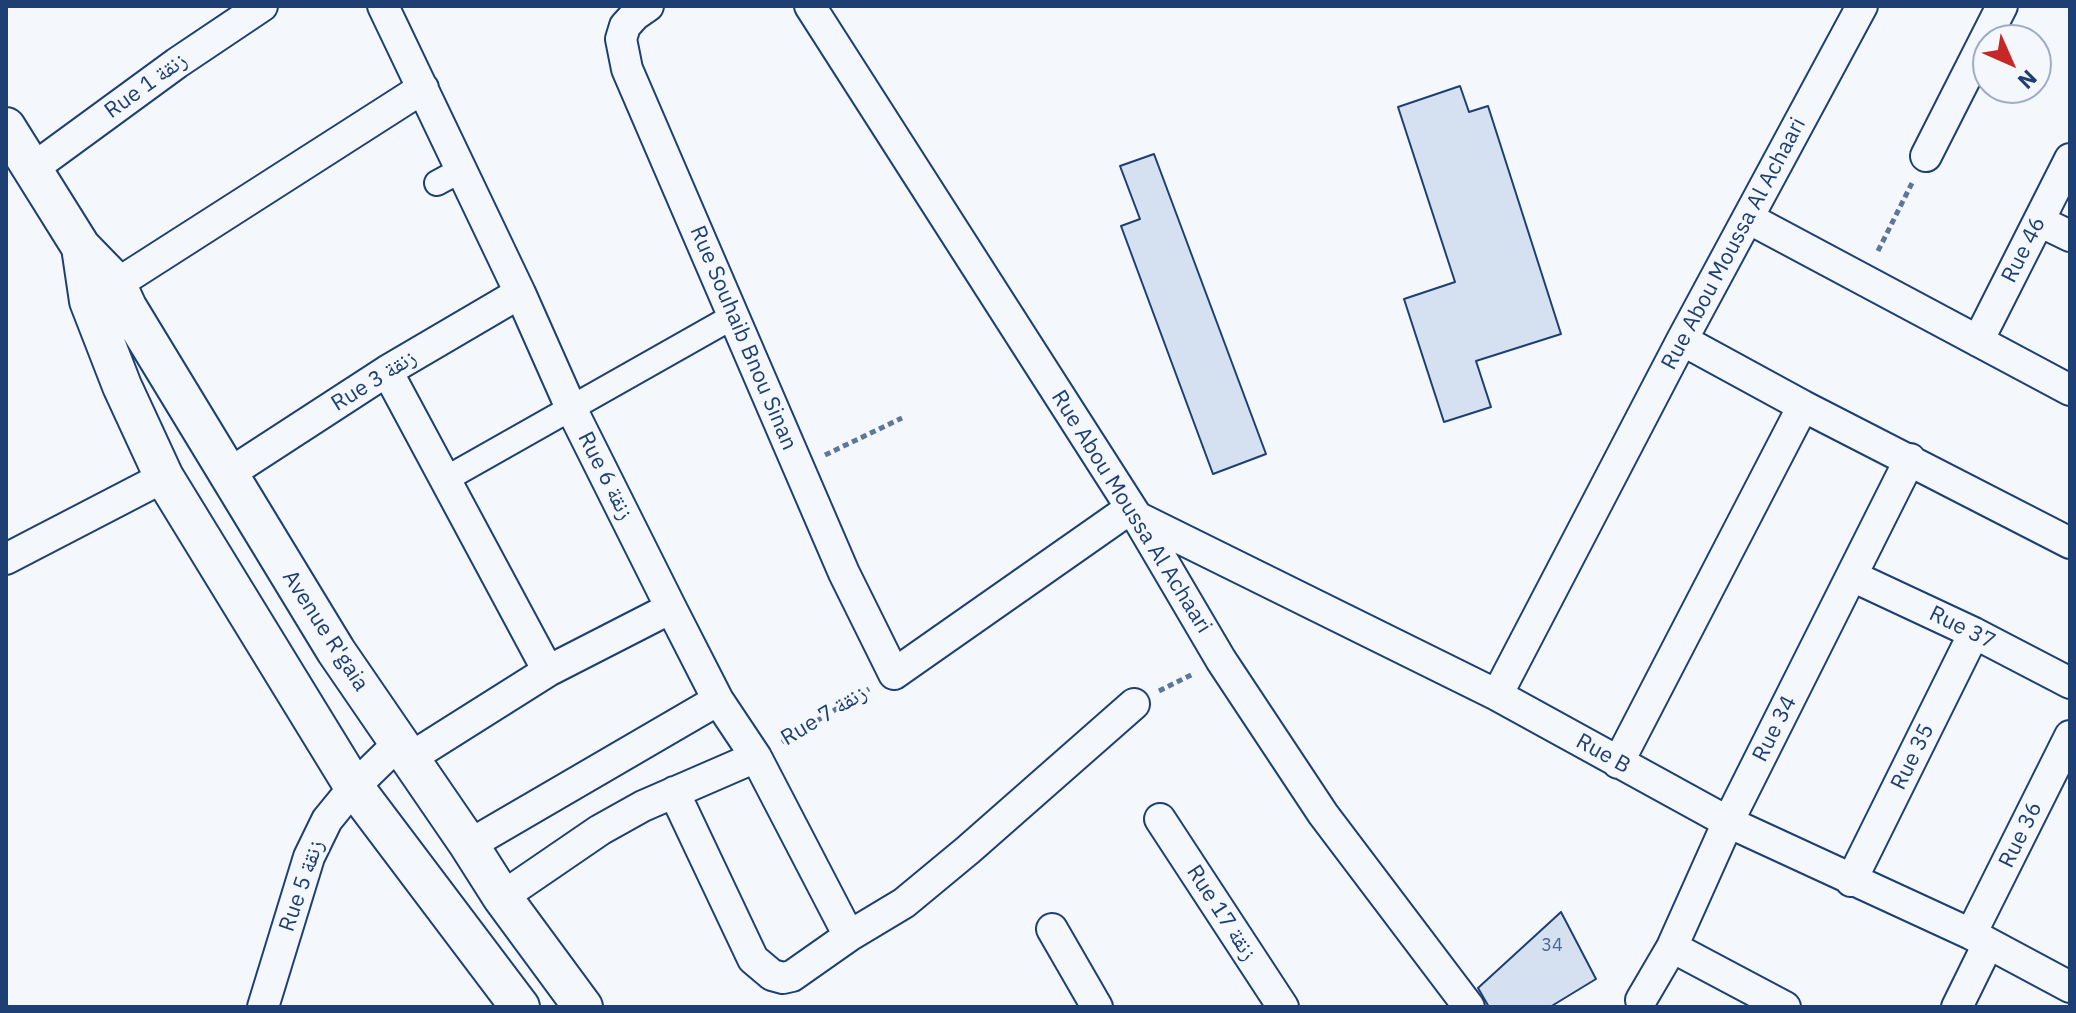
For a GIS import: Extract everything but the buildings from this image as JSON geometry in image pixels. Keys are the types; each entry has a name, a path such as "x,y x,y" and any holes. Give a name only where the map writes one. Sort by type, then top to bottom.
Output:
{"street":[{"name":"Rue 1 زنقة","path":"32,169 177,63 262,6"},
{"name":"Rue 6 زنقة","path":"383,6 423,88 449,177 520,293 571,408 718,700 756,757 849,936"},
{"name":"Rue Souhaib Bnou Sinan","path":"648,6 625,26 621,39 627,69 844,573 894,674"},
{"name":"Rue Abou Moussa Al Achaari","path":"810,6 1134,513 1221,660 1323,814 1469,1007"},
{"name":"Rue Abou Moussa Al Achaari","path":"1497,695 1682,340 1862,6"},
{"path":"1926,156 2002,6"},
{"path":"103,292 423,88"},
{"name":"Avenue R'gaia","path":"6,127 81,247 103,292 122,386 164,477 354,787 520,1007"},
{"name":"Rue 46","path":"1978,341 2070,159"},
{"path":"1748,218 2070,390"},
{"path":"2039,221 2070,236"},
{"name":"Avenue R'gaia","path":"103,292 127,307 336,651 502,897 583,1007"},
{"name":"Rue 3 زنقة","path":"230,473 387,371 520,293"},
{"path":"444,480 734,316"},
{"path":"1682,340 2070,543"},
{"path":"387,371 548,671"},
{"path":"1618,763 1803,406"},
{"name":"Rue 34","path":"1641,1000 1672,947 1728,822 1910,459"},
{"path":"6,559 164,477"},
{"path":"894,674 1134,513"},
{"name":"Rue B","path":"1134,513 1497,695 1728,822 1980,939 2070,987"},
{"name":"Rue 37","path":"1852,576 1974,633 2070,683"},
{"name":"Rue 5 زنقة","path":"268,1004 309,857 327,820 354,787 405,751 548,671 671,608"},
{"name":"Rue 35","path":"1851,881 1974,633"},
{"path":"469,845 718,700"},
{"path":"674,792 753,959 772,975 783,978 792,976 904,903 1134,704"},
{"name":"Rue 36","path":"1957,1007 1980,939 2070,736"},
{"name":"Rue 7 زنقة","path":"502,897 600,830 643,806 756,757"},
{"name":"Rue 17 زنقة","path":"1160,819 1283,1007"},
{"path":"1052,929 1097,1007"},
{"path":"1672,947 1785,1007"}],"path":[{"path":"1863,280 1926,156"},
{"path":"799,467 902,418"},
{"path":"1134,704 1221,660"},
{"name":"Rue 7 زنقة","path":"756,757 894,674"}]}
